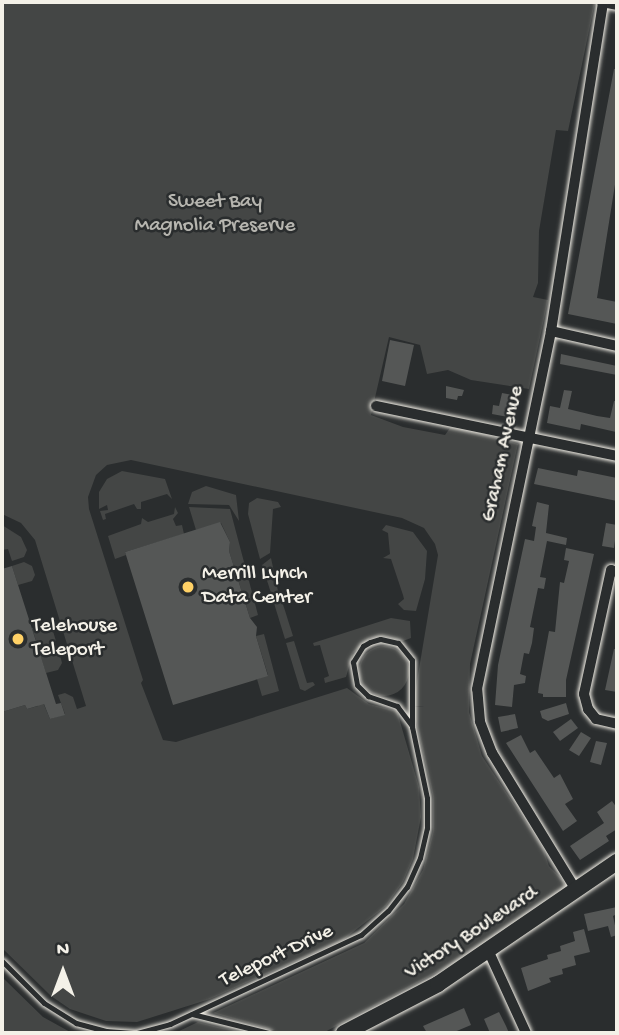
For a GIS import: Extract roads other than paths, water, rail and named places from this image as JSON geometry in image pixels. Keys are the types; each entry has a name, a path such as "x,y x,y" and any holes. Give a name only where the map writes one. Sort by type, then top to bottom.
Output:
{"main road":[{"name":"Victory Boulevard","path":"344,1033 438,984 617,862"}],"street":[{"path":"602,2 617,5"},
{"name":"Graham Avenue","path":"576,890 492,753 478,704 479,673 551,331 602,2"},
{"path":"551,331 617,346"},
{"path":"376,406 617,456"},
{"path":"614,571 584,694 588,709 596,719 617,724"},
{"path":"488,950 526,1033"}],"lane":[{"name":"Teleport Drive","path":"2,961 44,1003 76,1023 106,1031 137,1032 192,1014 337,949 361,934 388,911 407,887 420,858 427,828 427,798 412,726 413,667 410,654 390,640 370,642 363,646 354,662 356,685 368,696 397,706 412,726"},
{"path":"192,1014 269,1033"}],"place":[{"name":"Merrill Lynch Data Center","path":"188,587"},
{"name":"Telehouse Teleport","path":"18,639"}],"park label":[{"name":"Sweet Bay Magnolia Preserve","path":"215,215"}]}
